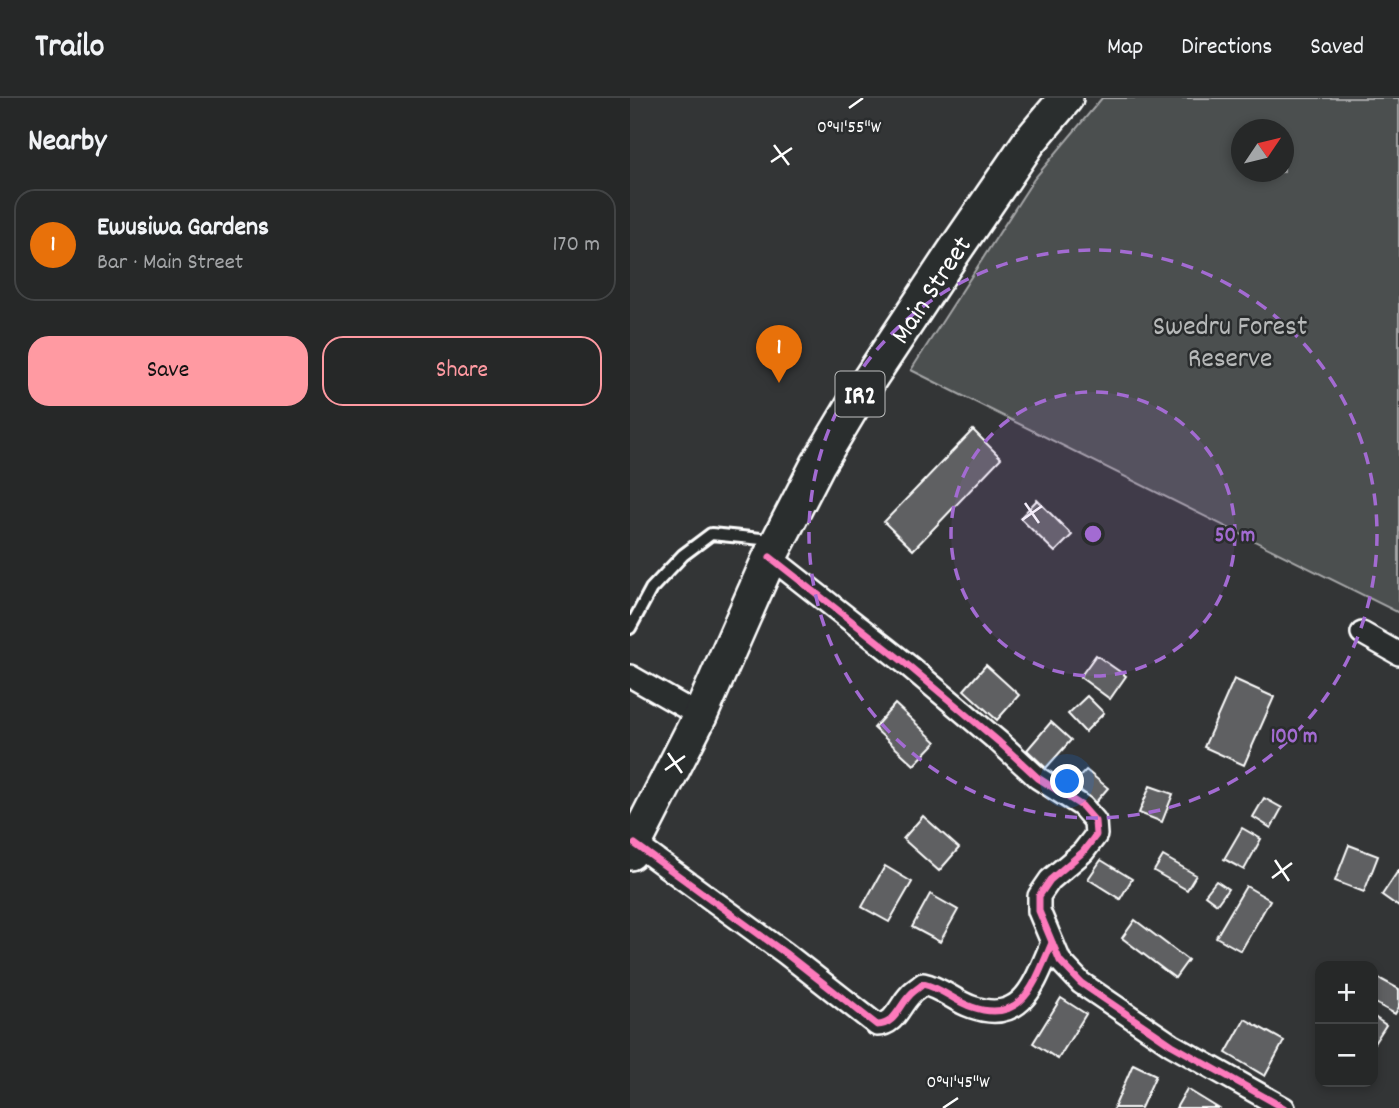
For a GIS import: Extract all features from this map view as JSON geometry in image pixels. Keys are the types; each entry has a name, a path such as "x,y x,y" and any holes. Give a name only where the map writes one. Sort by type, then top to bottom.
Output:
{"main road":[{"name":"Main Street","path":"699,716 774,549 818,464 861,392 1021,153 1066,98"},
{"name":"IR2","path":"632,849 699,716"}],"street":[{"path":"774,549 1038,778 1082,806 1095,821 1096,835 1083,852 1050,880 1039,897 1039,911 1060,961 1081,983 1172,1045 1284,1108"},
{"path":"1362,633 1399,654"},
{"path":"630,676 699,716"},
{"path":"632,849 785,953 877,1025 885,1025 892,1019 909,995 923,984 936,987 971,1007 998,1013 1018,1004 1031,990 1052,943"}],"lane":[{"path":"630,628 651,589 682,555 711,534 774,549"}],"green space":[{"name":"Swedru Forest Reserve","path":"1102,98 1399,98 1399,613 911,370 1034,179"}],"building":[{"path":"973,430 1001,458 913,550 884,522"},
{"path":"1037,500 1072,535 1055,552 1020,518"},
{"path":"1096,655 1126,676 1110,699 1080,677"},
{"path":"986,665 1019,695 997,720 964,690"},
{"path":"1234,679 1274,697 1244,765 1204,747"},
{"path":"1087,696 1104,713 1085,732 1068,714"},
{"path":"895,704 936,742 914,765 874,728"},
{"path":"1051,722 1071,740 1046,768 1027,750"},
{"path":"1086,770 1108,788 1095,803 1073,784"},
{"path":"1150,786 1173,794 1162,822 1139,813"},
{"path":"1264,798 1282,808 1271,828 1253,817"},
{"path":"923,816 959,848 939,871 903,839"},
{"path":"1242,828 1261,839 1244,870 1224,859"},
{"path":"1349,845 1378,856 1364,892 1335,881"},
{"path":"1163,856 1196,875 1187,890 1154,871"},
{"path":"1101,860 1132,879 1120,899 1088,879"},
{"path":"885,866 912,882 889,922 862,907"},
{"path":"1399,871 1399,907 1382,895"},
{"path":"1216,881 1228,889 1217,904 1205,895"},
{"path":"1246,886 1270,900 1241,951 1216,937"},
{"path":"930,894 958,910 940,942 912,927"},
{"path":"1135,920 1188,960 1175,978 1122,938"},
{"path":"1378,978 1399,989 1399,1007 1395,1014 1378,1005"},
{"path":"1061,998 1086,1014 1058,1059 1033,1043"},
{"path":"1245,1019 1284,1041 1265,1076 1226,1053"},
{"path":"1378,1019 1386,1025 1378,1037"},
{"path":"1133,1064 1156,1075 1141,1108 1114,1108"},
{"path":"1187,1089 1218,1108 1176,1108"}],"cycle path":[{"path":"770,557 910,667 1038,778 1082,806 1095,821 1096,835 1083,852 1050,880 1039,896 1039,911 1060,961 1081,983 1172,1045 1284,1108"},
{"path":"635,844 785,953 877,1025 888,1022 923,984 972,1007 990,1011 1004,1010 1016,1005 1033,985 1052,943"}],"place":[{"name":"Ewusiwa Gardens","path":"779,383"}]}
